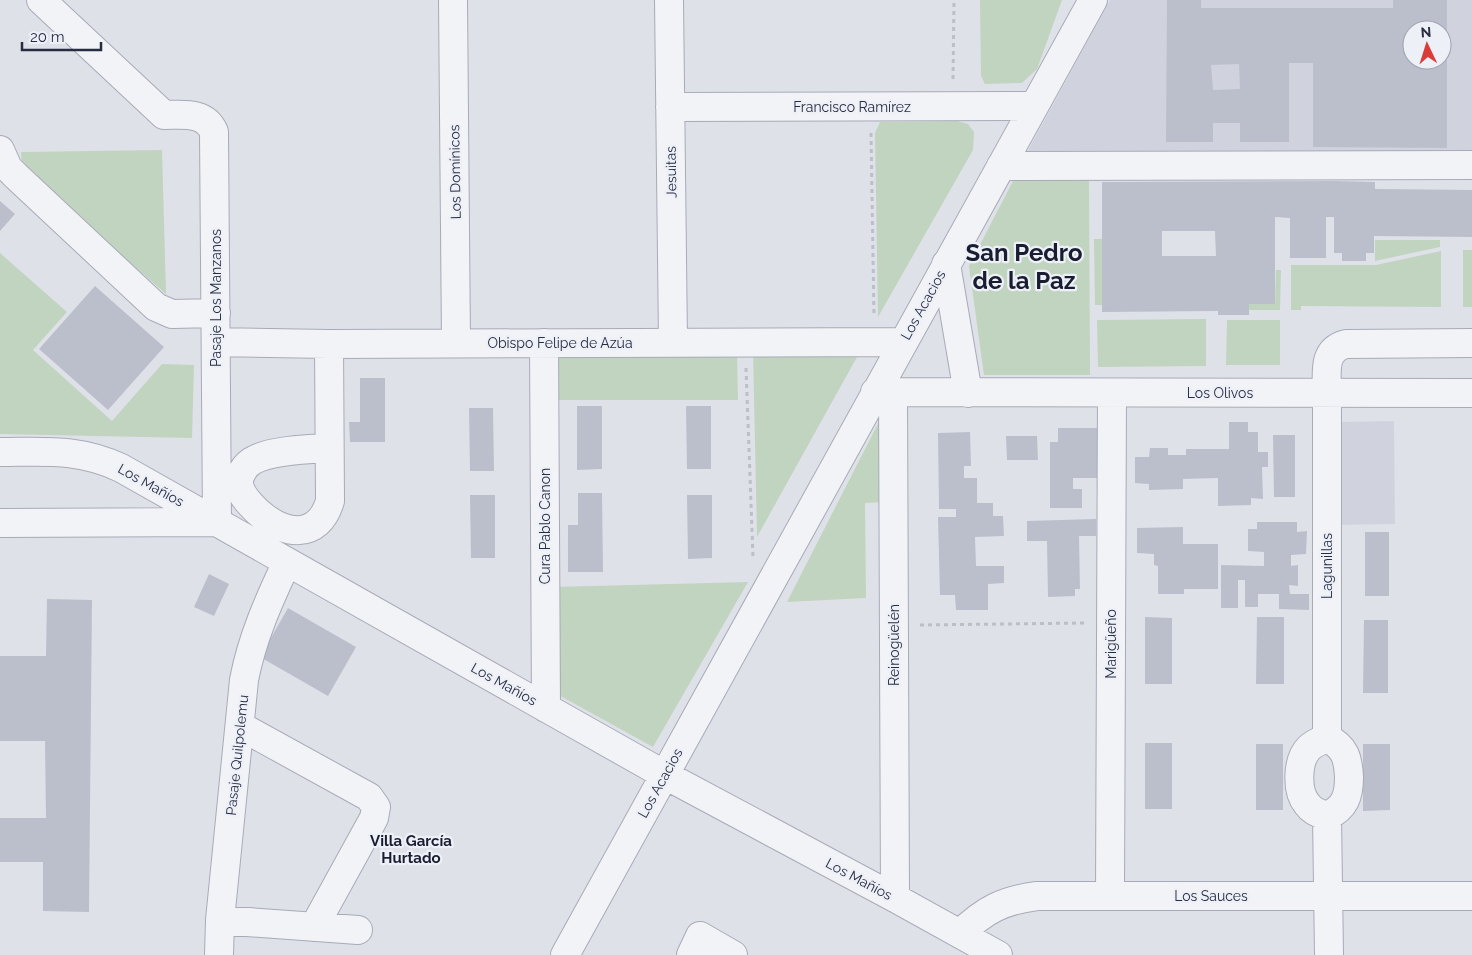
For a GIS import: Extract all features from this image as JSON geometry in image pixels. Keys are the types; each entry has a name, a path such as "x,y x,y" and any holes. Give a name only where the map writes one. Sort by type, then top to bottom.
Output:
{"street":[{"name":"Pasaje Los Manzanos","path":"41,0 164,115 195,115 207,121 214,132 216,342 228,478 217,522"},
{"name":"Los Domínicos","path":"453,0 456,343"},
{"name":"Jesuitas","path":"670,0 673,343"},
{"name":"Los Acacios","path":"565,955 664,774 884,392 903,342 1093,0"},
{"name":"Francisco Ramírez","path":"670,107 1034,106"},
{"path":"0,150 8,168 156,306 172,314 216,313"},
{"path":"1001,166 1472,164"},
{"path":"946,264 968,393"},
{"name":"Obispo Felipe de Azúa","path":"216,342 328,344 903,342"},
{"name":"Cura Pablo Canon","path":"544,343 546,708"},
{"name":"Lagunillas","path":"1327,738 1326,393 1329,356 1334,349 1346,344 1472,343"},
{"path":"328,344 330,448 330,501 322,519 314,526 306,529 288,530 263,516 249,504 239,487 228,478 255,459 293,451 330,448"},
{"name":"Los Olivos","path":"884,392 1472,393"},
{"name":"Reinogüelén","path":"884,392 894,626 895,898"},
{"name":"Marigüeño","path":"1110,896 1112,393"},
{"name":"Los Mañíos","path":"0,452 63,452 93,456 121,468 664,774 998,955"},
{"path":"0,523 217,522"},
{"name":"Pasaje Quilpolemu","path":"218,955 244,680 248,656 265,608 287,562"},
{"path":"240,726 374,801 376,807 374,818 314,927"},
{"path":"1327,738 1335,742 1346,755 1349,786 1346,800 1342,806 1327,816 1318,814 1306,804 1301,790 1300,770 1304,754 1309,748 1327,738"},
{"path":"1327,816 1329,955"},
{"name":"Los Sauces","path":"960,934 974,920 990,909 1021,898 1037,896 1472,896"},
{"path":"220,920 358,930"},
{"path":"691,955 700,936 733,955"}],"path":[{"path":"953,107 954,0"},
{"path":"871,107 874,342"},
{"path":"745,343 753,561"},
{"path":"894,626 1111,622"}],"shaded area":[{"path":"1110,0 1472,0 1472,154 1025,156"},
{"path":"1394,421 1395,524 1336,525 1335,422"}],"green space":[{"path":"980,0 1062,0 1037,69 1022,83 985,84 981,76"},
{"path":"957,121 968,124 974,132 973,150 878,317 875,133 880,122"},
{"path":"162,150 166,294 22,168 21,152"},
{"path":"1015,177 1089,178 1090,375 984,375 969,266"},
{"path":"1094,239 1102,239 1102,305 1095,305"},
{"path":"1375,240 1440,240 1440,247 1375,261"},
{"path":"1463,250 1472,250 1472,307 1463,307"},
{"path":"1441,251 1441,307 1301,306 1301,310 1291,310 1291,265 1376,265"},
{"path":"0,253 67,312 33,350 112,421 162,364 194,365 192,438 0,434"},
{"path":"1276,270 1281,270 1280,310 1249,310 1249,304 1275,304"},
{"path":"1206,319 1206,366 1098,367 1097,320"},
{"path":"1227,320 1280,320 1280,365 1226,365"},
{"path":"862,348 757,537 753,350"},
{"path":"551,352 737,352 738,400 551,400"},
{"path":"886,408 886,502 865,503 866,598 787,602"},
{"path":"748,582 653,747 555,693 553,587"}],"building":[{"path":"1167,0 1201,0 1201,8 1393,8 1393,0 1447,0 1447,20 1402,20 1402,70 1447,70 1447,148 1313,147 1313,63 1289,63 1289,142 1240,142 1240,123 1213,123 1213,142 1166,142","holes":["1239,64 1240,89 1213,90 1211,65"]},
{"path":"1335,181 1375,182 1375,189 1472,190 1472,237 1374,236 1374,253 1366,253 1366,261 1342,261 1342,253 1334,253 1334,217 1326,217 1326,258 1290,258 1290,218 1275,217 1275,304 1249,304 1249,315 1218,315 1218,311 1102,312 1102,182","holes":["1162,231 1215,231 1216,256 1162,256"]},
{"path":"0,201 15,214 0,231"},
{"path":"95,286 164,347 108,410 39,349"},
{"path":"360,378 385,378 385,442 350,442 349,422 360,422"},
{"path":"577,406 602,406 602,469 577,470"},
{"path":"686,406 711,406 711,469 687,469"},
{"path":"469,408 493,408 494,471 470,471"},
{"path":"1229,422 1248,422 1248,432 1258,432 1258,452 1268,452 1268,467 1262,467 1263,499 1251,498 1251,505 1218,506 1218,478 1183,479 1183,489 1149,490 1149,484 1135,483 1135,457 1149,457 1150,448 1168,448 1168,455 1186,455 1186,449 1229,449"},
{"path":"1058,428 1097,428 1097,478 1073,478 1073,489 1082,489 1082,508 1050,508 1050,442 1058,442"},
{"path":"970,432 971,466 964,466 964,478 977,478 977,503 993,503 993,516 1003,516 1004,536 975,537 976,566 1004,566 1004,583 988,584 988,610 956,610 955,595 940,595 938,517 956,517 956,509 939,509 938,433"},
{"path":"1273,435 1295,435 1295,497 1274,497"},
{"path":"1006,436 1037,436 1038,460 1007,460"},
{"path":"578,493 602,493 603,572 568,572 568,525 578,525"},
{"path":"470,495 495,495 495,558 471,558"},
{"path":"687,495 712,495 712,558 688,559"},
{"path":"1096,519 1096,536 1079,536 1080,589 1075,589 1075,596 1048,597 1047,541 1027,541 1027,521"},
{"path":"1257,522 1297,522 1297,532 1307,531 1306,554 1291,555 1291,566 1298,565 1298,586 1289,585 1290,594 1309,594 1309,610 1279,609 1279,594 1258,594 1258,607 1245,607 1245,580 1238,580 1238,608 1221,608 1221,565 1264,566 1264,552 1248,551 1248,529 1257,529"},
{"path":"1183,527 1183,544 1218,544 1218,589 1184,589 1184,594 1158,594 1158,566 1154,565 1154,554 1137,553 1137,528"},
{"path":"1365,532 1389,532 1389,596 1365,596"},
{"path":"209,574 229,584 214,616 194,607"},
{"path":"47,599 92,600 89,912 43,911 43,862 0,862 0,818 46,818 45,741 0,741 0,656 46,656"},
{"path":"288,608 356,647 328,696 260,657"},
{"path":"1145,617 1172,618 1172,684 1145,684"},
{"path":"1257,617 1284,617 1284,684 1256,684"},
{"path":"1364,620 1388,620 1388,693 1363,693"},
{"path":"1145,743 1172,743 1172,809 1145,809"},
{"path":"1256,744 1283,744 1283,810 1256,810"},
{"path":"1363,744 1390,744 1390,810 1363,811"}],"district":[{"name":"San Pedro de la Paz","path":"1024,267"},
{"name":"Villa García Hurtado","path":"411,850"}]}
